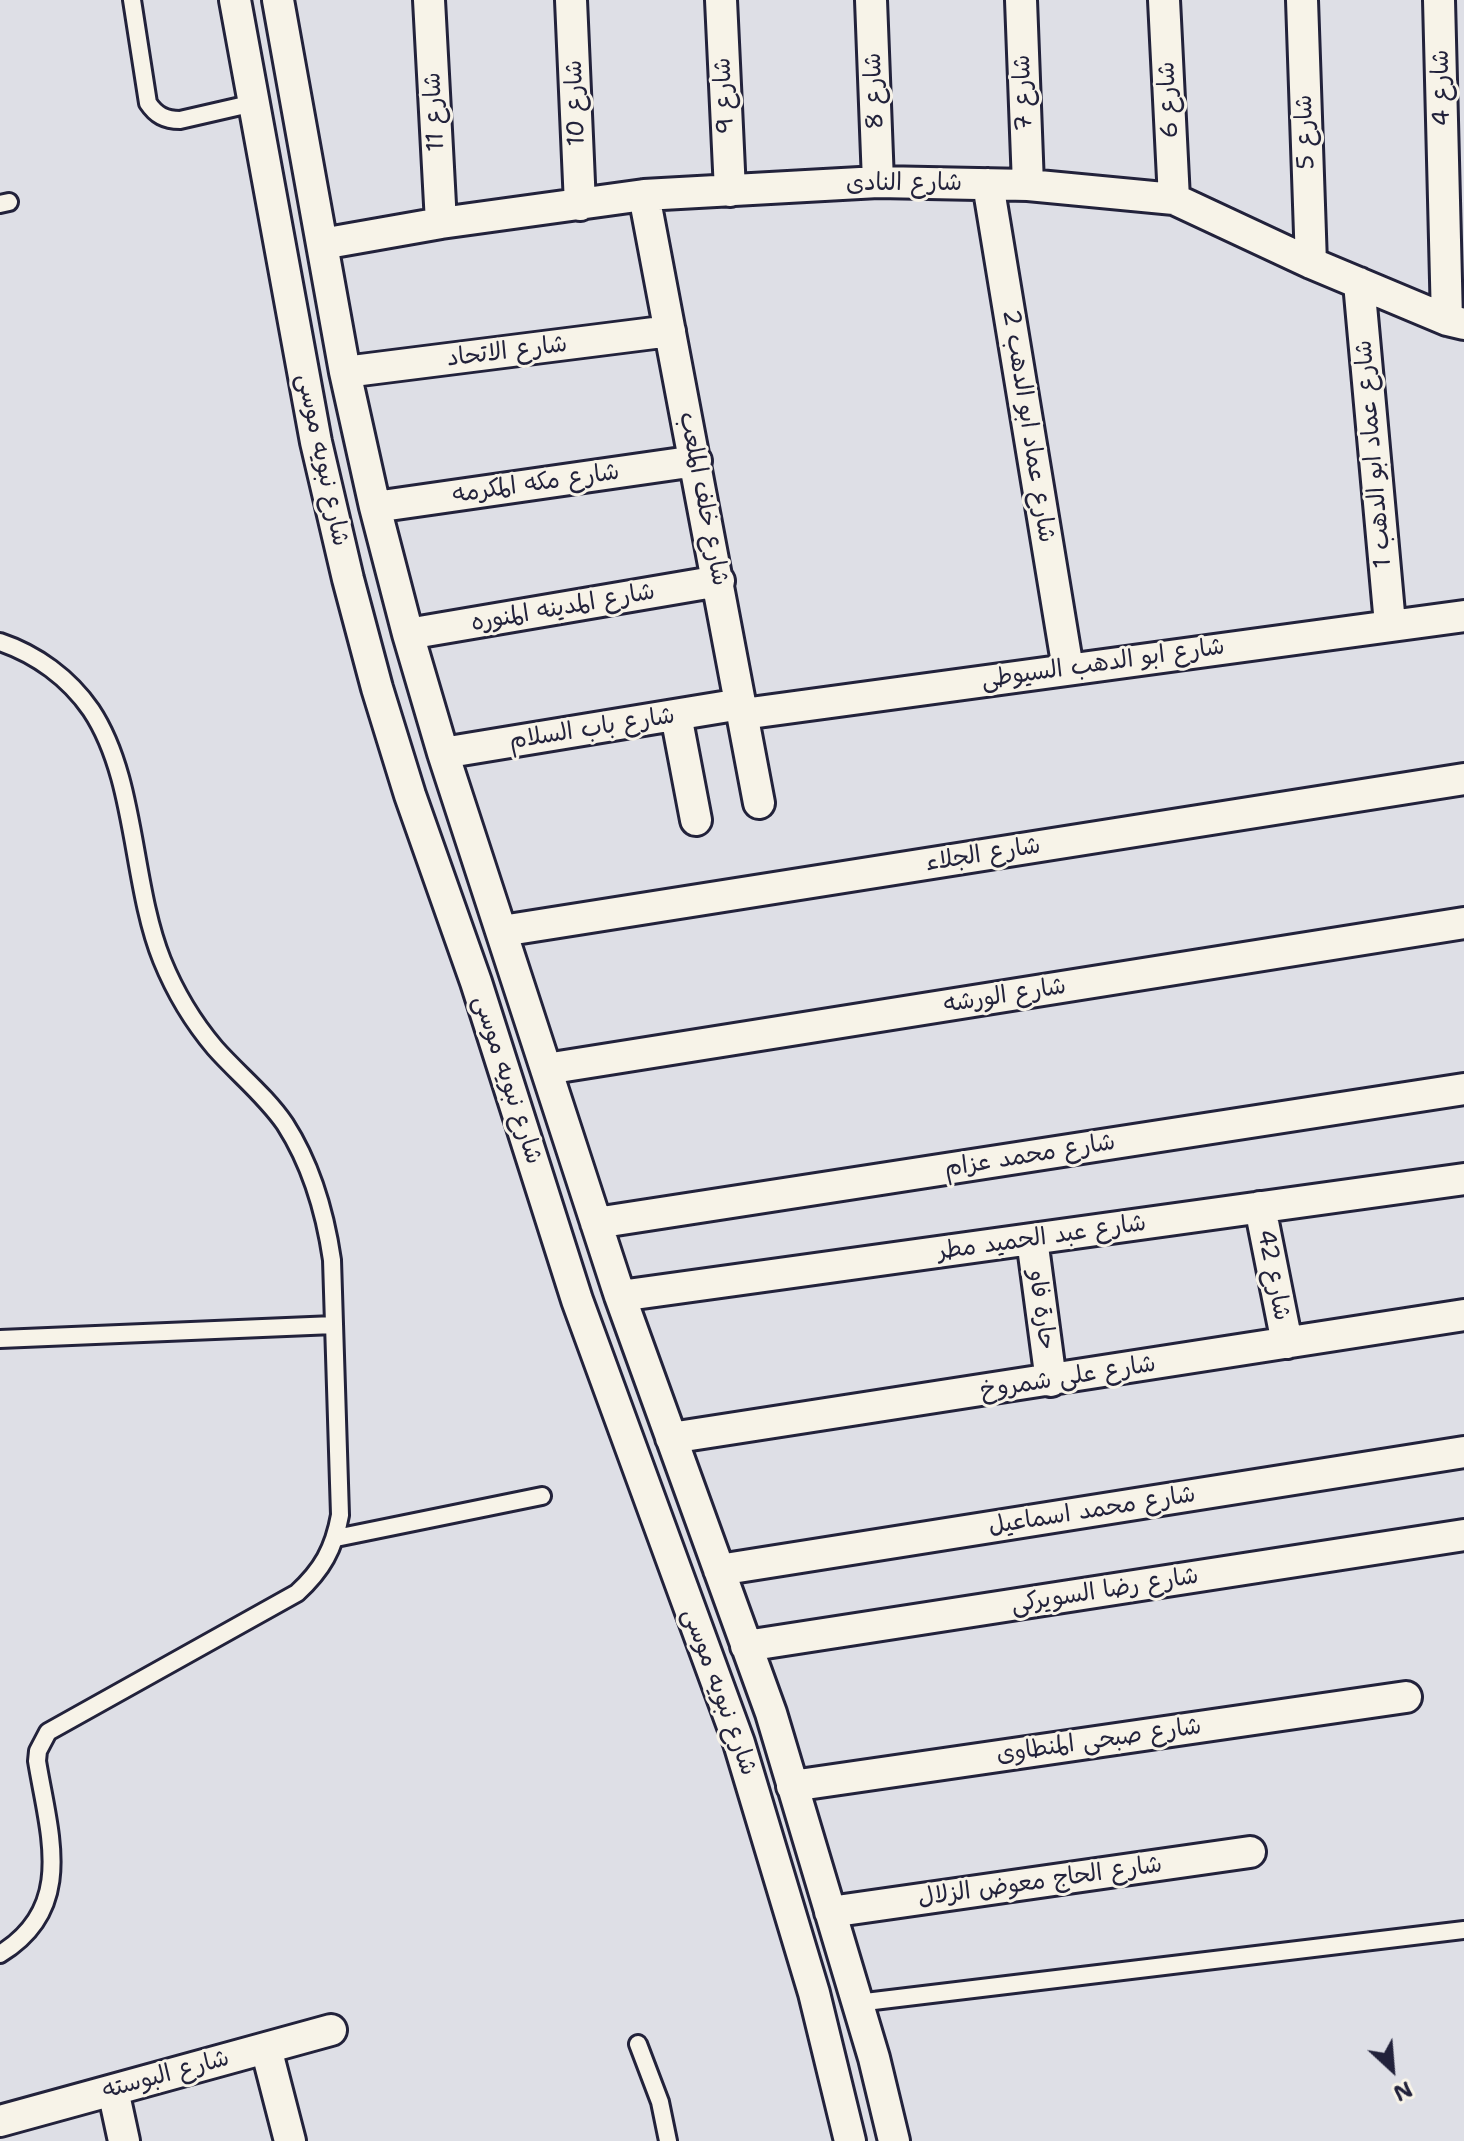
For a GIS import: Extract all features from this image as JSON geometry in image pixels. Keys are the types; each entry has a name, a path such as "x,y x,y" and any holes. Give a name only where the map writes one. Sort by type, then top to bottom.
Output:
{"street":[{"name":"شارع نبويه موسى","path":"235,0 316,442 377,688 410,795 476,982 577,1300 739,1743 814,1993 850,2141"},
{"name":"شارع نبويه موسى","path":"278,0 345,372 408,634 443,753 620,1296 771,1713 857,2003 894,2141"},
{"name":"شارع 11","path":"429,0 441,223"},
{"name":"شارع 10","path":"571,0 580,205"},
{"name":"شارع 9","path":"721,0 730,191"},
{"name":"شارع 8","path":"871,0 878,182"},
{"name":"شارع 7","path":"1021,0 1028,185"},
{"name":"شارع 6","path":"1164,0 1174,199"},
{"name":"شارع 5","path":"1302,0 1311,263"},
{"name":"شارع 4","path":"1439,0 1456,322"},
{"name":"شارع النادى","path":"322,244 441,223 644,195 878,182 1028,185 1174,199 1311,263 1456,322"},
{"name":"شارع عماد ابو الدهب 2","path":"988,184 1068,669"},
{"name":"شارع خلف الملعب","path":"644,195 759,803"},
{"name":"شارع عماد ابو الدهب 1","path":"1359,283 1390,624"},
{"name":"شارع الاتحاد","path":"345,372 670,331"},
{"name":"شارع مكه المكرمه","path":"375,507 696,461"},
{"name":"شارع المدينه المنوره","path":"408,634 719,581"},
{"name":"شارع ابو الدهب السيوطى","path":"742,709 1464,616"},
{"name":"شارع باب السلام","path":"443,753 676,715 742,709"},
{"path":"676,715 696,820"},
{"name":"شارع الجلاء","path":"502,931 1464,779"},
{"name":"شارع الورشه","path":"546,1069 1464,923"},
{"name":"شارع محمد عزام","path":"596,1223 1464,1089"},
{"name":"شارع عبد الحميد مطر","path":"620,1296 1464,1179"},
{"name":"شارع 42","path":"1260,1207 1287,1343"},
{"name":"حارة فاو","path":"1032,1239 1051,1381"},
{"name":"شارع على شمروخ","path":"671,1438 1464,1315"},
{"name":"شارع محمد اسماعيل","path":"719,1570 1464,1452"},
{"name":"شارع رضا السويركى","path":"746,1646 1464,1535"},
{"name":"شارع صبحى المنطاوى","path":"792,1786 1406,1697"},
{"name":"شارع الحاج معوض الزلال","path":"830,1912 1250,1852"},
{"name":"شارع البوسته","path":"0,2121 331,2030"},
{"path":"266,2048 290,2141"},
{"path":"113,2090 124,2141"}],"lane":[{"path":"132,0 148,103 154,111 170,120 180,120 254,103"},
{"path":"0,642 44,662 69,683 90,709 106,738 117,770 151,923 161,958 176,990 217,1050 265,1098 284,1123 315,1185 327,1222 332,1260 340,1515 336,1538 327,1559 314,1578 297,1593 48,1732 38,1751 37,1761 53,1876 47,1902 34,1926 16,1944 0,1954"},
{"path":"0,1339 334,1325"},
{"path":"336,1538 542,1496"},
{"path":"857,2003 1464,1930"},
{"path":"638,2044 660,2102 668,2141"}]}
